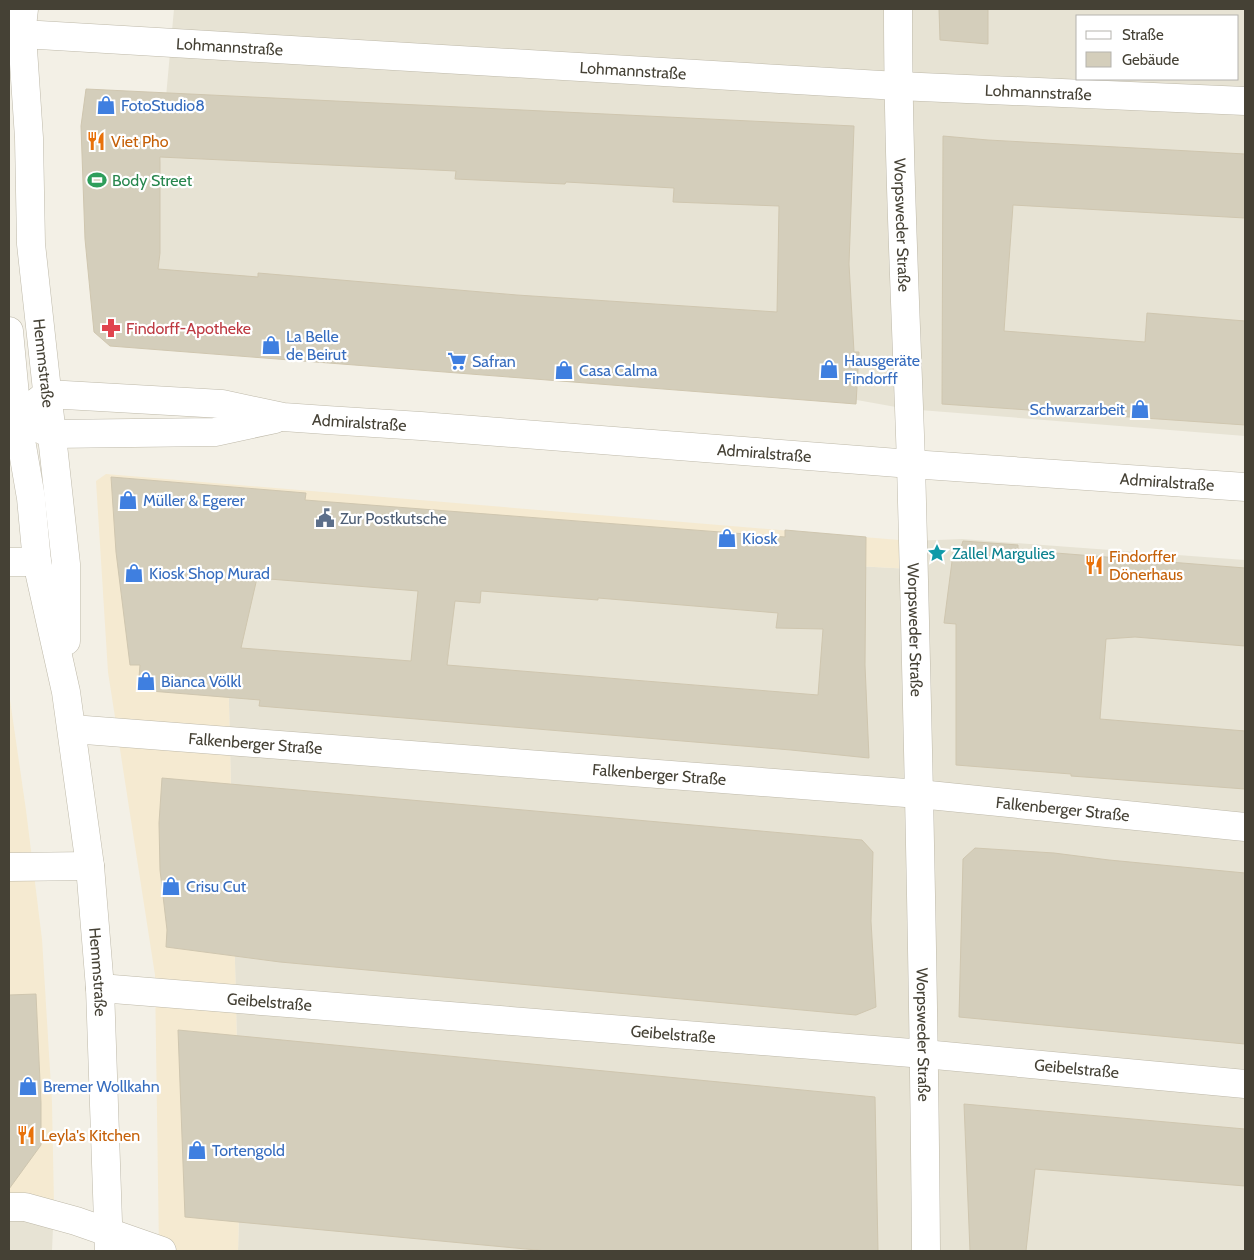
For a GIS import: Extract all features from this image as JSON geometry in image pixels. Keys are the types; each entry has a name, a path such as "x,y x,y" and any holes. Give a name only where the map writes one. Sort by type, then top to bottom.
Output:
{"street":[{"name":"Worpsweder Straße","path":"898,9 898,86 911,464 919,794 926,1251"},
{"name":"Lohmannstraße","path":"23,22 898,86 1245,101"},
{"path":"9,132 23,22"},
{"name":"Hemmstraße","path":"23,22 29,138 31,244 66,564 66,692"},
{"name":"Hemmstraße","path":"9,331 17,417 31,498 37,562 66,692 90,866 100,988 109,1243"},
{"path":"17,417 47,394"},
{"name":"Admiralstraße","path":"47,394 222,404 283,417 1245,488"},
{"name":"Admiralstraße","path":"17,417 51,434 215,432 283,417"},
{"path":"9,562 37,562"},
{"name":"Falkenberger Straße","path":"72,729 919,794 1245,827"},
{"path":"9,867 90,866"},
{"name":"Geibelstraße","path":"100,988 924,1054 1245,1084"},
{"path":"9,1207 25,1207 76,1221 109,1243 162,1251"}],"shaded area":[{"path":"174,9 1245,9 1245,436 907,409 150,273"},
{"path":"106,474 911,541 912,569 225,532 240,1178 238,1251 159,1251 155,975 108,672 96,481"},
{"path":"225,532 912,569 911,541 962,539 1245,560 1245,1251 238,1251 240,1178"},
{"path":"9,693 42,939 52,1103 54,1204 9,1204"},
{"path":"9,1204 54,1204 52,1251 9,1251"}],"building":[{"path":"939,9 988,9 988,44 940,40"},
{"path":"86,89 854,126 849,264 854,352 859,352 856,404 110,346 94,332 85,239 81,126","holes":["160,157 456,171 455,179 565,184 566,182 674,188 673,202 779,206 777,312 517,295 258,273 258,277 158,269 160,253"]},
{"path":"943,136 1245,154 1245,218 1013,205 1004,331 1145,342 1147,313 1245,321 1245,425 942,404"},
{"path":"111,477 306,493 305,500 785,537 785,530 866,537 865,665 869,758 259,706 260,700 138,690 140,665 130,665 116,552","holes":["257,578 418,591 411,661 241,648","481,591 598,600 598,598 778,613 776,628 823,629 818,695 447,665 455,601 480,603"]},
{"path":"963,541 1018,545 1018,550 1245,568 1245,646 1135,637 1106,639 1100,719 1245,731 1245,789 956,765 956,624 944,623 954,546 961,547"},
{"path":"162,778 862,840 873,852 871,921 876,1007 856,1015 280,962 166,947 167,930 160,870 159,823"},
{"path":"975,848 1054,853 1245,873 1245,1044 959,1017 963,859"},
{"path":"36,994 41,1145 9,1189 9,995"},
{"path":"178,1030 875,1097 878,1251 547,1251 185,1217"},
{"path":"964,1104 1245,1129 1245,1186 1035,1169 1026,1251 970,1251"}],"place":[{"name":"FotoStudio8","path":"106,105"},
{"name":"Viet Pho","path":"96,141"},
{"name":"Body Street","path":"97,180"},
{"name":"Findorff-Apotheke","path":"111,328"},
{"name":"La Belle de Beirut","path":"271,345"},
{"name":"Safran","path":"457,361"},
{"name":"Hausgeräte Findorff","path":"829,369"},
{"name":"Casa Calma","path":"564,370"},
{"name":"Schwarzarbeit","path":"1140,409"},
{"name":"Müller & Egerer","path":"128,500"},
{"name":"Zur Postkutsche","path":"325,518"},
{"name":"Kiosk","path":"727,538"},
{"name":"Zallel Margulies","path":"937,553"},
{"name":"Findorffer Dönerhaus","path":"1094,565"},
{"name":"Kiosk Shop Murad","path":"134,573"},
{"name":"Bianca Völkl","path":"146,681"},
{"name":"Crisu Cut","path":"171,886"},
{"name":"Bremer Wollkahn","path":"28,1086"},
{"name":"Leyla's Kitchen","path":"26,1135"},
{"name":"Tortengold","path":"197,1150"}]}
